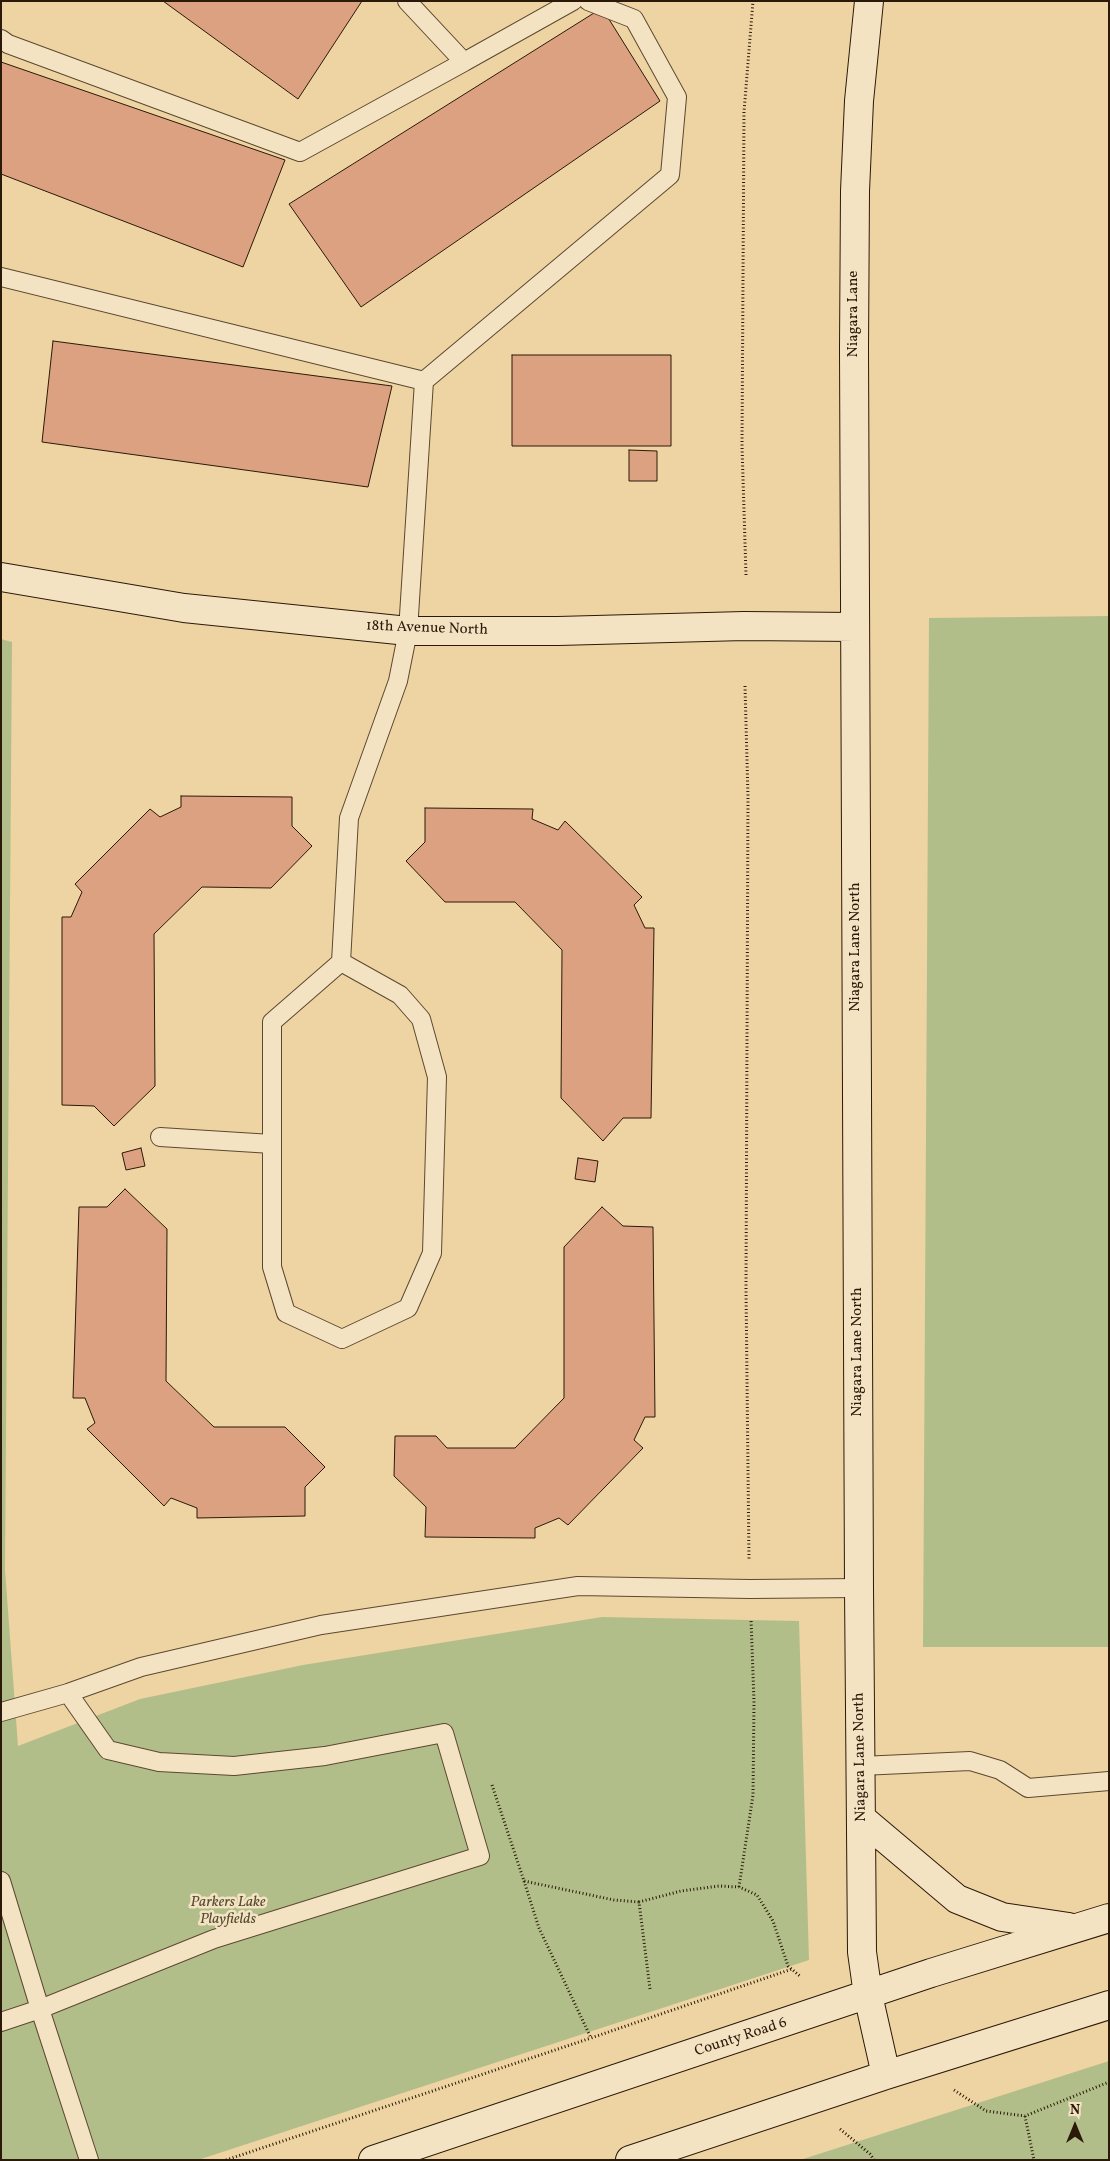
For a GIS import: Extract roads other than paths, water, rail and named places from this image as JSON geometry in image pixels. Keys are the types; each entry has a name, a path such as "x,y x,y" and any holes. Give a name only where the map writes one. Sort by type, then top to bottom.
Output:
{"street":[{"name":"Niagara Lane","path":"855,626 855,191 859,101 869,1"},
{"name":"18th Avenue North","path":"1,577 184,608 408,631 558,631 744,626 855,626"},
{"name":"Niagara Lane North","path":"855,626 858,1588 862,1952 868,1995 886,2075"},
{"path":"861,1818 957,1898 1002,1917 1075,1928"},
{"name":"County Road 6","path":"373,2160 931,1973 1109,1918"},
{"path":"630,2160 886,2075 1109,2005"}],"lane":[{"path":"407,1 464,62"},
{"path":"1,38 8,44 300,152 573,1"},
{"path":"341,962 400,995 421,1019 437,1076 432,1253 408,1308 342,1339 286,1313 272,1267 272,1022 341,962 349,818 398,681 408,631 424,381 670,175 677,97 634,19 588,1"},
{"path":"1,276 424,381"},
{"path":"160,1137 272,1144"},
{"path":"1,1712 68,1693 141,1667 321,1625 548,1590 578,1586 750,1589 858,1588"},
{"path":"1,2022 40,2009 214,1938 480,1856 444,1733 325,1756 234,1766 159,1762 108,1750 68,1693"},
{"path":"861,1766 970,1761 1000,1770 1028,1788 1109,1781"},
{"path":"1,1881 89,2160"}],"park label":[{"name":"Parkers Lake Playfields","path":"228,1912"}]}
